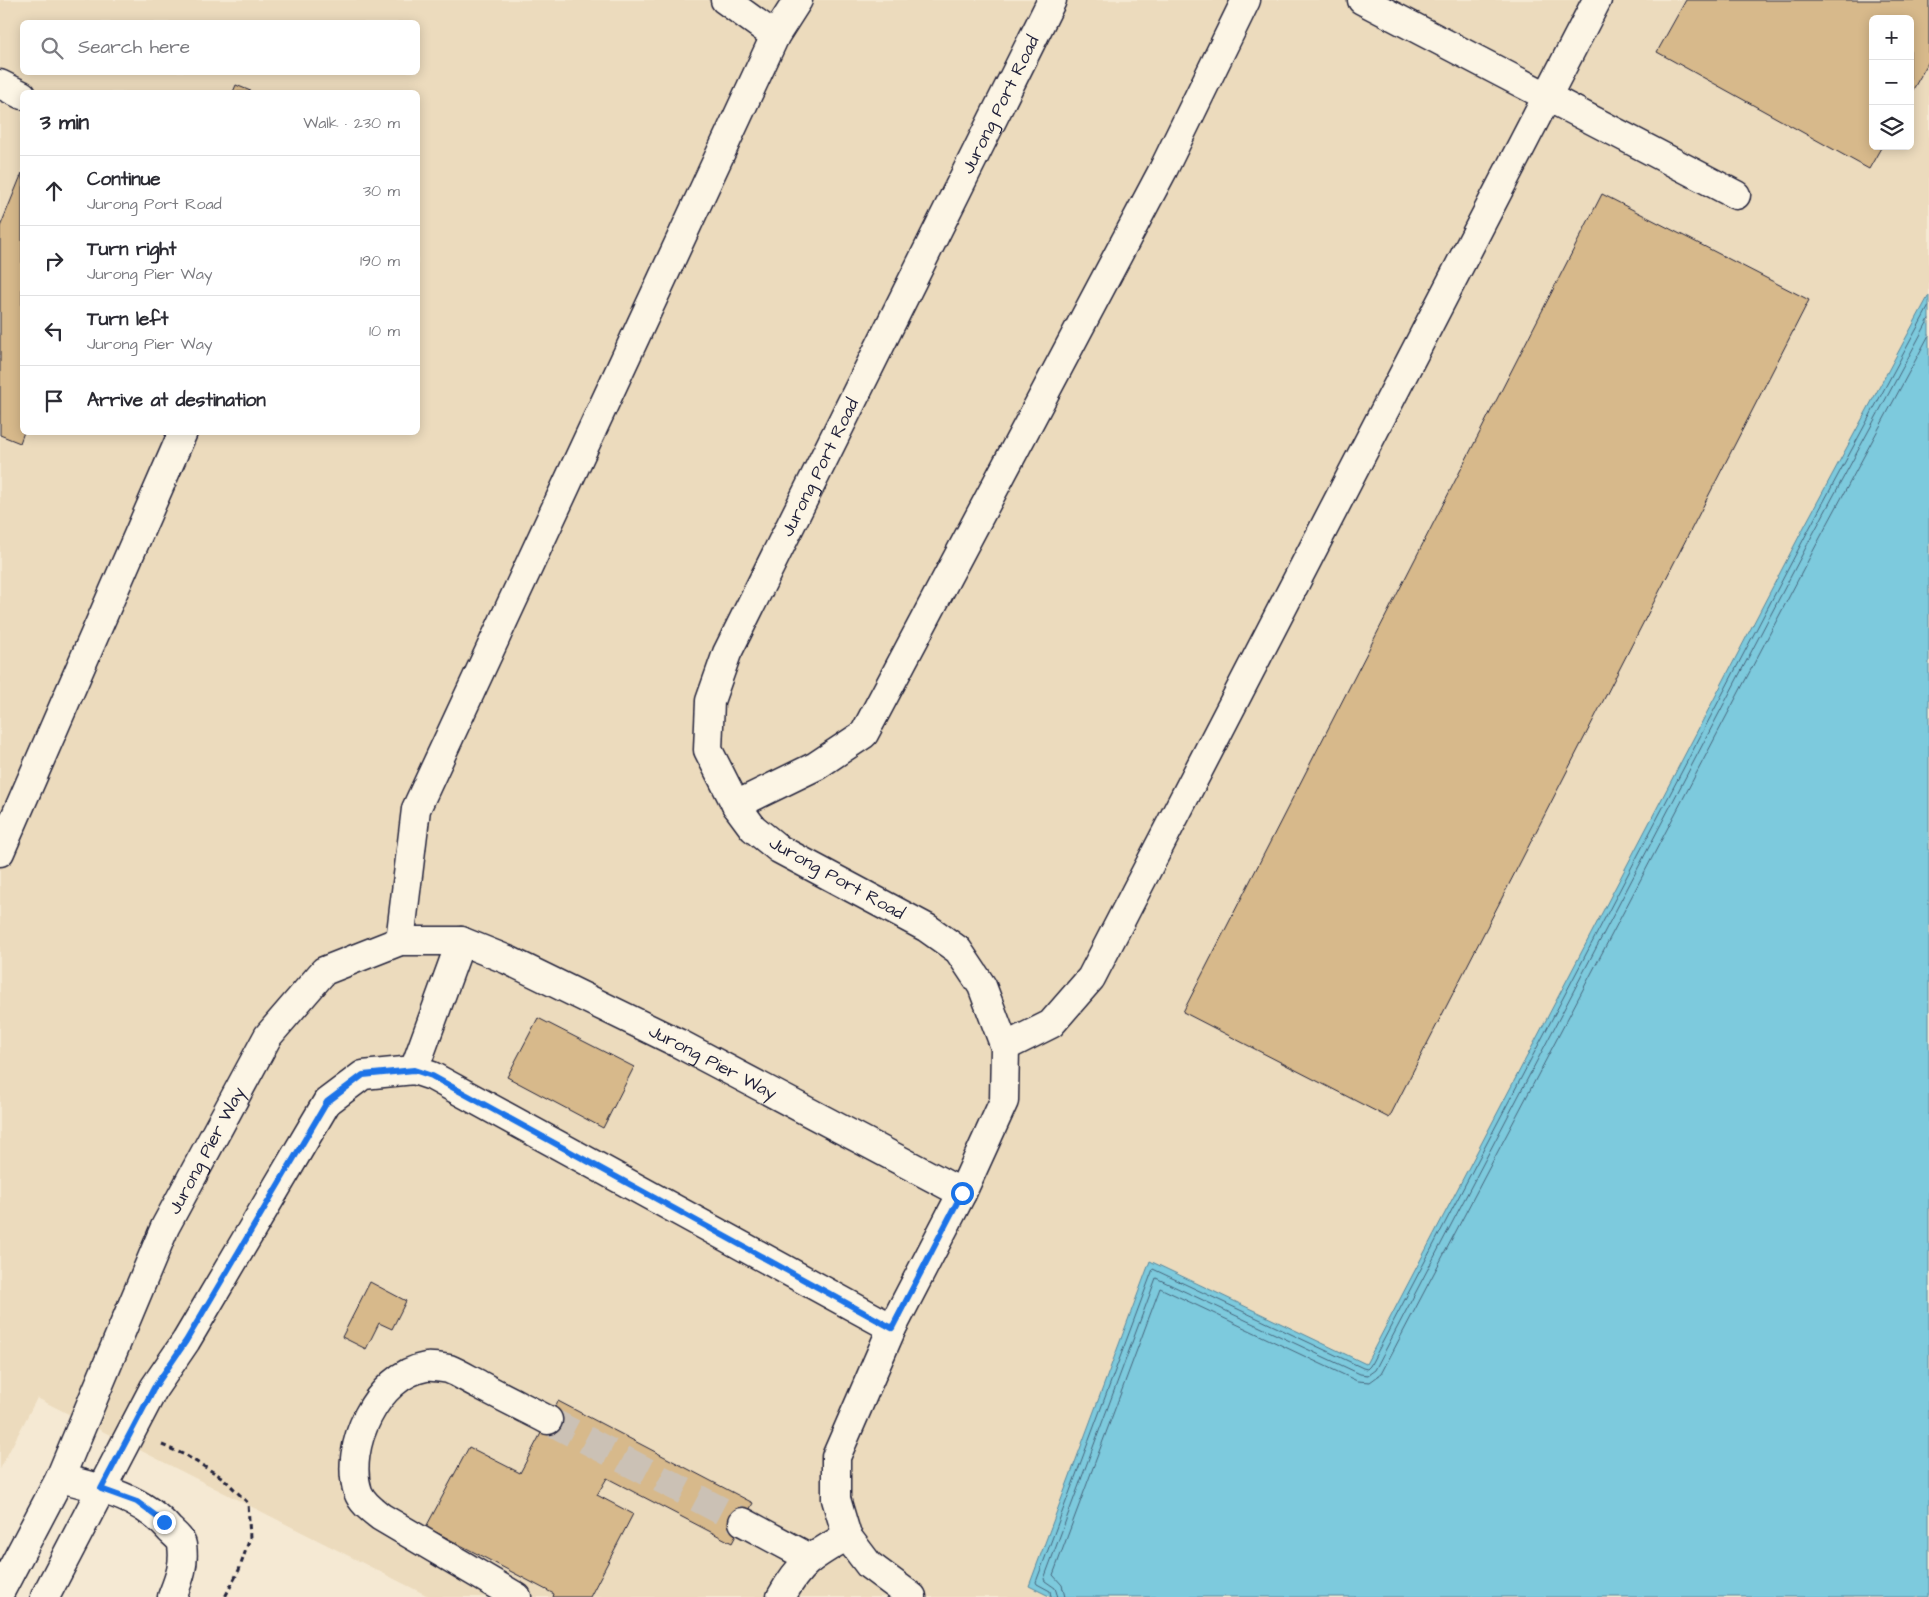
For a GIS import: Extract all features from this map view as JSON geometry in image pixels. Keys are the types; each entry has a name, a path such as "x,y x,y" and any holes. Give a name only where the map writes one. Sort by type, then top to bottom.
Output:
{"street":[{"path":"725,0 775,36"},
{"path":"400,942 416,809 775,36 798,0"},
{"name":"Jurong Port Road","path":"912,1597 869,1564 847,1536 836,1499 836,1457 892,1328 962,1193 1004,1101 1004,1048 982,986 958,950 927,928 779,849 753,828 736,805 708,750 710,701 727,653 1052,0"},
{"path":"736,805 816,766 864,734 1163,170 1246,0"},
{"path":"1362,0 1736,196"},
{"path":"1004,1048 1051,1024 1092,978 1596,0"},
{"path":"0,84 20,94"},
{"path":"0,852 182,435"},
{"path":"414,1070 461,941"},
{"name":"Jurong Pier Way","path":"0,1592 60,1478 165,1227 268,1036 324,971 400,942 461,941 508,960 678,1043 962,1193"},
{"path":"45,1597 154,1388 186,1341 327,1102 363,1075 414,1070 432,1076 892,1328"},
{"path":"517,1597 368,1508 359,1494 355,1477 354,1457 367,1416 380,1397 410,1373 427,1367 449,1369 548,1420"},
{"path":"60,1478 101,1489 137,1502 164,1522 182,1542 183,1570 172,1597"},
{"path":"743,1522 810,1558"},
{"path":"781,1597 793,1575 810,1558 847,1536"}],"path":[{"path":"131,1432 185,1455 223,1478 248,1503 250,1538 239,1570 225,1597"}],"shaded area":[{"path":"0,0 1929,0 1929,296 1366,1364 1150,1261 1029,1586 1051,1597 430,1597 37,1398 0,1469"}],"water":[{"path":"1929,295 1929,1597 1051,1597 1029,1586 1150,1261 1366,1364 1804,527"}],"building":[{"path":"1686,0 1929,0 1929,61 1914,88 1914,15 1869,15 1869,150 1880,150 1869,169 1657,52"},
{"path":"236,85 248,90 234,90"},
{"path":"20,178 20,435 23,435 20,443 0,435 0,227"},
{"path":"1602,194 1809,300 1389,1118 1183,1012"},
{"path":"538,1018 634,1067 603,1128 507,1077"},
{"path":"370,1282 406,1301 392,1329 379,1323 366,1349 342,1337"},
{"path":"558,1401 753,1503 732,1543 607,1478 597,1495 633,1514 590,1597 553,1597 554,1594 426,1527 469,1447 520,1473"}],"tunnel":[{"path":"548,1420 743,1522"}],"route":[{"path":"164,1522 137,1502 101,1489 154,1388 186,1341 327,1102 363,1075 414,1070 432,1076 892,1328 962,1193"}]}
